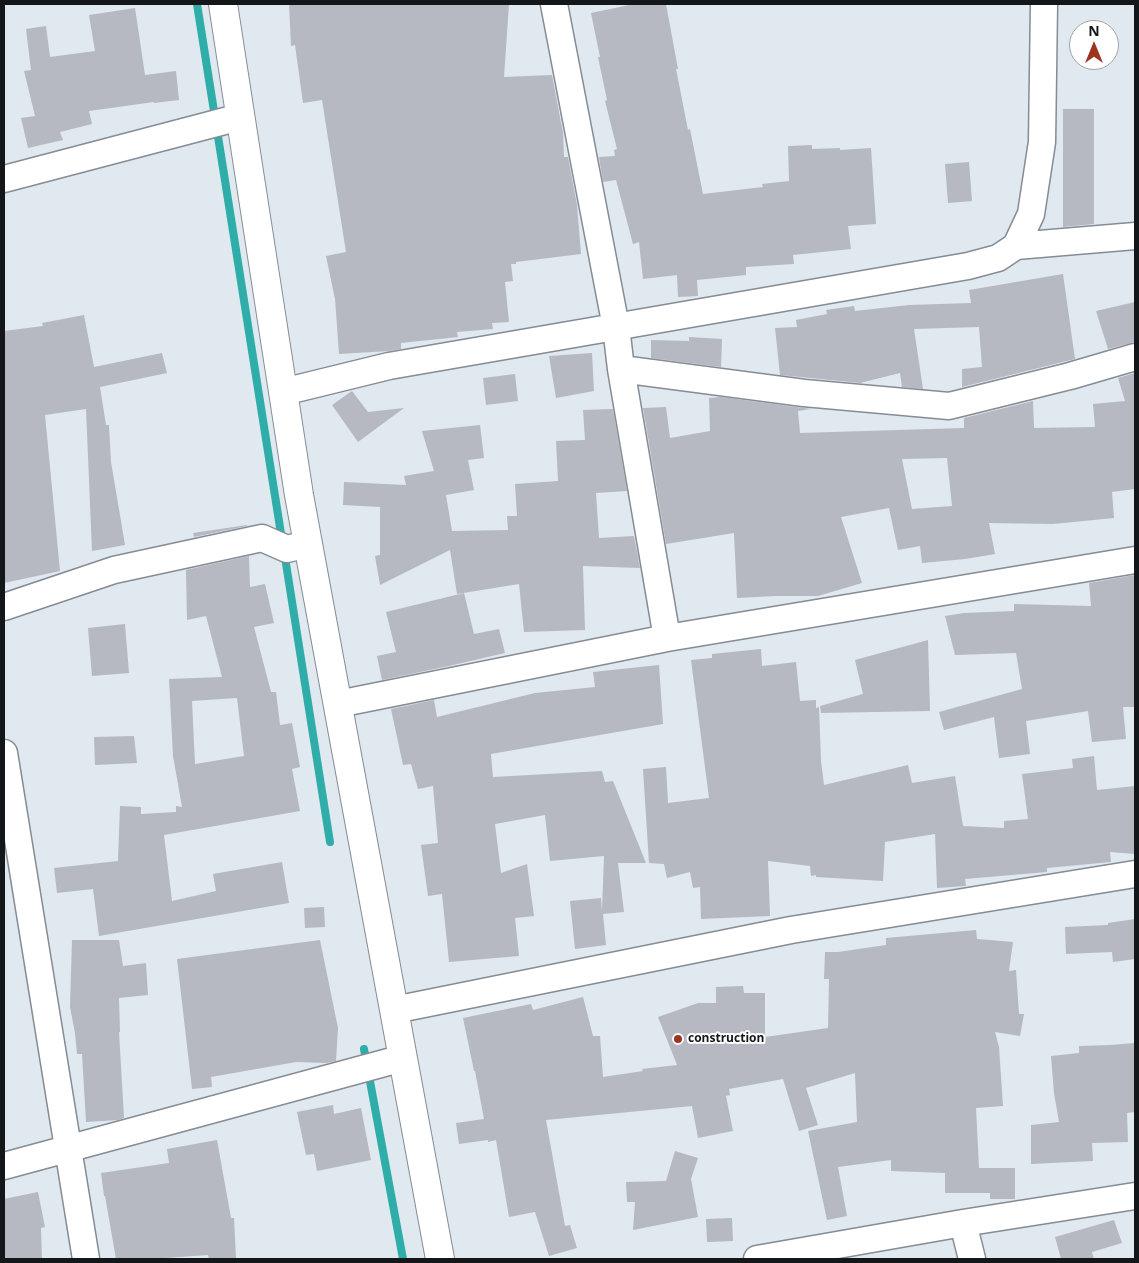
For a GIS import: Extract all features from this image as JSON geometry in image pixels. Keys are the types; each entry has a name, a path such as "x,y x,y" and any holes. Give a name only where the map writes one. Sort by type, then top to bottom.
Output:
{"street":[{"path":"223,4 221,122 283,392 297,546 338,704 394,1010 380,1064 440,1259"},
{"path":"554,4 616,327 621,369 667,638"},
{"path":"1016,246 1031,214 1042,142 1044,4"},
{"path":"4,179 221,122"},
{"path":"283,392 389,366 968,266 998,258 1016,246 1135,236"},
{"path":"621,369 804,393 949,406 1070,376 1135,357"},
{"path":"4,606 114,570 262,538 297,546"},
{"path":"338,704 667,638 1135,560"},
{"path":"4,753 86,1259"},
{"path":"394,1010 790,930 1135,874"},
{"path":"4,1166 380,1064"},
{"path":"757,1259 798,1256 963,1223 1135,1196"},
{"path":"963,1223 972,1259"}],"building":[{"path":"289,4 509,4 504,77 552,75 563,133 564,157 568,157 577,205 581,254 511,264 513,281 505,282 509,322 492,323 493,329 457,332 458,337 401,343 401,349 339,354 335,299 326,256 346,252 322,100 303,103 295,45 291,46"},
{"path":"634,4 666,4 678,69 676,69 703,194 763,187 762,184 789,181 788,146 812,145 812,149 840,148 840,150 871,148 876,224 848,226 851,249 793,255 794,264 746,267 746,275 697,280 698,296 678,297 677,275 643,279 639,242 633,244 616,180 603,182 599,157 615,156 614,150 617,149 605,101 607,100 591,13"},
{"path":"135,8 145,75 176,71 179,100 89,111 92,124 60,132 63,140 28,148 21,118 35,116 24,71 31,70 26,29 46,26 50,57 95,51 89,15"},
{"path":"1063,109 1094,109 1094,224 1063,227"},
{"path":"969,162 972,201 948,203 945,164"},
{"path":"1063,274 1075,359 962,387 962,369 982,367 979,327 914,329 923,389 902,387 900,373 860,383 780,375 775,328 797,327 796,320 827,314 826,310 854,306 855,311 909,305 971,303 969,290"},
{"path":"1135,302 1135,342 1108,349 1096,311"},
{"path":"84,315 94,367 162,353 167,373 100,387 106,425 109,425 111,462 125,545 92,551 86,409 45,415 60,571 4,583 4,331 43,326 42,323"},
{"path":"689,337 722,339 721,367 651,358 651,340 689,341"},
{"path":"592,353 594,391 556,398 549,356"},
{"path":"1135,373 1135,489 1112,492 1114,518 1053,524 989,523 995,554 922,563 920,546 898,550 889,508 841,517 862,583 818,596 737,598 734,533 666,544 643,408 666,407 670,438 710,431 709,398 721,397 811,409 798,411 800,433 964,428 964,418 1033,401 1034,428 1095,427 1093,404 1125,401 1118,378","holes":["947,458 952,506 912,509 902,459"]},
{"path":"515,374 518,401 486,405 483,378"},
{"path":"352,391 368,412 404,408 358,442 332,405"},
{"path":"613,409 627,491 596,493 599,538 634,536 640,568 583,566 585,630 524,632 519,584 457,594 450,550 380,585 375,556 380,555 380,507 343,505 344,482 406,485 404,476 434,471 422,431 480,425 484,458 468,460 474,490 446,495 452,531 508,530 507,516 517,516 515,484 558,481 556,441 585,440 583,410"},
{"path":"247,525 194,537 193,533"},
{"path":"249,556 250,587 265,584 274,623 254,627 271,692 276,692 280,725 292,723 300,767 292,769 300,811 164,835 172,901 216,891 213,874 282,862 289,903 99,936 93,889 57,893 54,868 118,861 120,806 141,807 141,814 176,812 176,806 182,807 173,756 169,679 222,677 206,616 187,620 186,570","holes":["237,698 244,756 195,764 192,701"]},
{"path":"1135,575 1135,707 1123,707 1126,739 1092,742 1088,711 1026,721 1030,754 999,758 994,717 944,730 939,712 1022,689 1016,653 955,655 945,616 964,613 1014,611 1014,604 1091,606 1089,583"},
{"path":"464,593 474,634 499,629 505,653 382,680 377,656 396,652 386,612"},
{"path":"125,624 129,673 92,676 88,628"},
{"path":"928,640 930,711 821,713 820,706 863,694 855,660"},
{"path":"761,649 762,666 796,662 800,701 816,700 816,708 819,707 824,785 908,765 912,783 955,776 963,826 1004,828 1004,821 1028,819 1022,774 1073,768 1072,759 1094,756 1097,790 1135,786 1135,854 1110,852 1111,862 1047,868 1047,872 965,879 966,886 937,888 935,834 885,842 883,881 816,877 816,875 811,876 810,866 768,861 770,916 701,919 700,887 693,888 690,872 667,878 664,864 649,863 643,769 666,767 668,803 709,798 691,660 712,658 712,654"},
{"path":"659,665 663,724 491,754 493,777 602,771 605,782 613,781 646,863 618,863 624,912 603,914 606,945 575,949 570,901 601,898 602,911 604,856 550,861 545,815 495,824 501,873 527,864 534,916 515,918 519,956 449,962 442,894 428,896 421,845 438,843 433,786 418,789 411,764 403,765 391,709 434,700 437,717 535,693 595,687 593,672"},
{"path":"134,736 137,763 95,765 94,737"},
{"path":"324,907 325,927 305,928 304,908"},
{"path":"1135,919 1135,959 1113,962 1112,952 1066,954 1065,927 1108,925 1108,923"},
{"path":"976,930 977,939 1013,942 1009,971 1016,970 1019,1014 1024,1014 1020,1036 995,1032 999,1047 1003,1106 976,1108 979,1168 1015,1168 1015,1199 990,1199 990,1193 945,1193 945,1173 891,1171 891,1160 838,1167 847,1216 827,1220 808,1131 857,1122 855,1073 806,1088 818,1125 799,1131 783,1079 729,1089 730,1095 726,1096 733,1131 698,1138 692,1106 546,1120 565,1226 570,1225 577,1248 549,1256 535,1212 509,1217 496,1140 459,1144 456,1123 484,1119 463,1018 531,1004 533,1010 583,997 593,1036 600,1036 603,1077 643,1071 642,1069 677,1065 658,1017 698,1003 716,1003 716,987 743,986 744,993 765,993 765,1037 828,1028 829,979 824,979 825,952 886,945 886,938"},
{"path":"72,940 119,940 123,966 146,963 148,995 119,998 124,1118 118,1120 86,1122 82,1054 77,1054 70,1007"},
{"path":"320,940 338,1028 336,1061 326,1063 296,1062 211,1077 212,1087 192,1089 177,959"},
{"path":"1135,1043 1135,1112 1127,1113 1128,1142 1092,1143 1093,1161 1031,1164 1031,1125 1059,1122 1051,1056 1079,1053 1079,1046"},
{"path":"333,1105 334,1114 361,1108 371,1160 317,1171 314,1154 306,1155 297,1112"},
{"path":"217,1140 231,1218 234,1218 236,1259 209,1259 208,1255 165,1259 116,1259 101,1173 169,1163 167,1149"},
{"path":"675,1151 698,1158 691,1179 698,1217 633,1230 635,1202 627,1202 626,1182 666,1181"},
{"path":"38,1192 45,1227 41,1228 42,1259 4,1259 4,1199"},
{"path":"732,1218 733,1241 707,1242 706,1219"},
{"path":"1114,1220 1122,1243 1092,1252 1094,1259 1061,1259 1055,1237"}],"waterway":[{"path":"197,4 282,540"},
{"path":"284,551 330,842"},
{"path":"364,1049 403,1259"}],"place":[{"name":"construction","path":"678,1039"}]}
